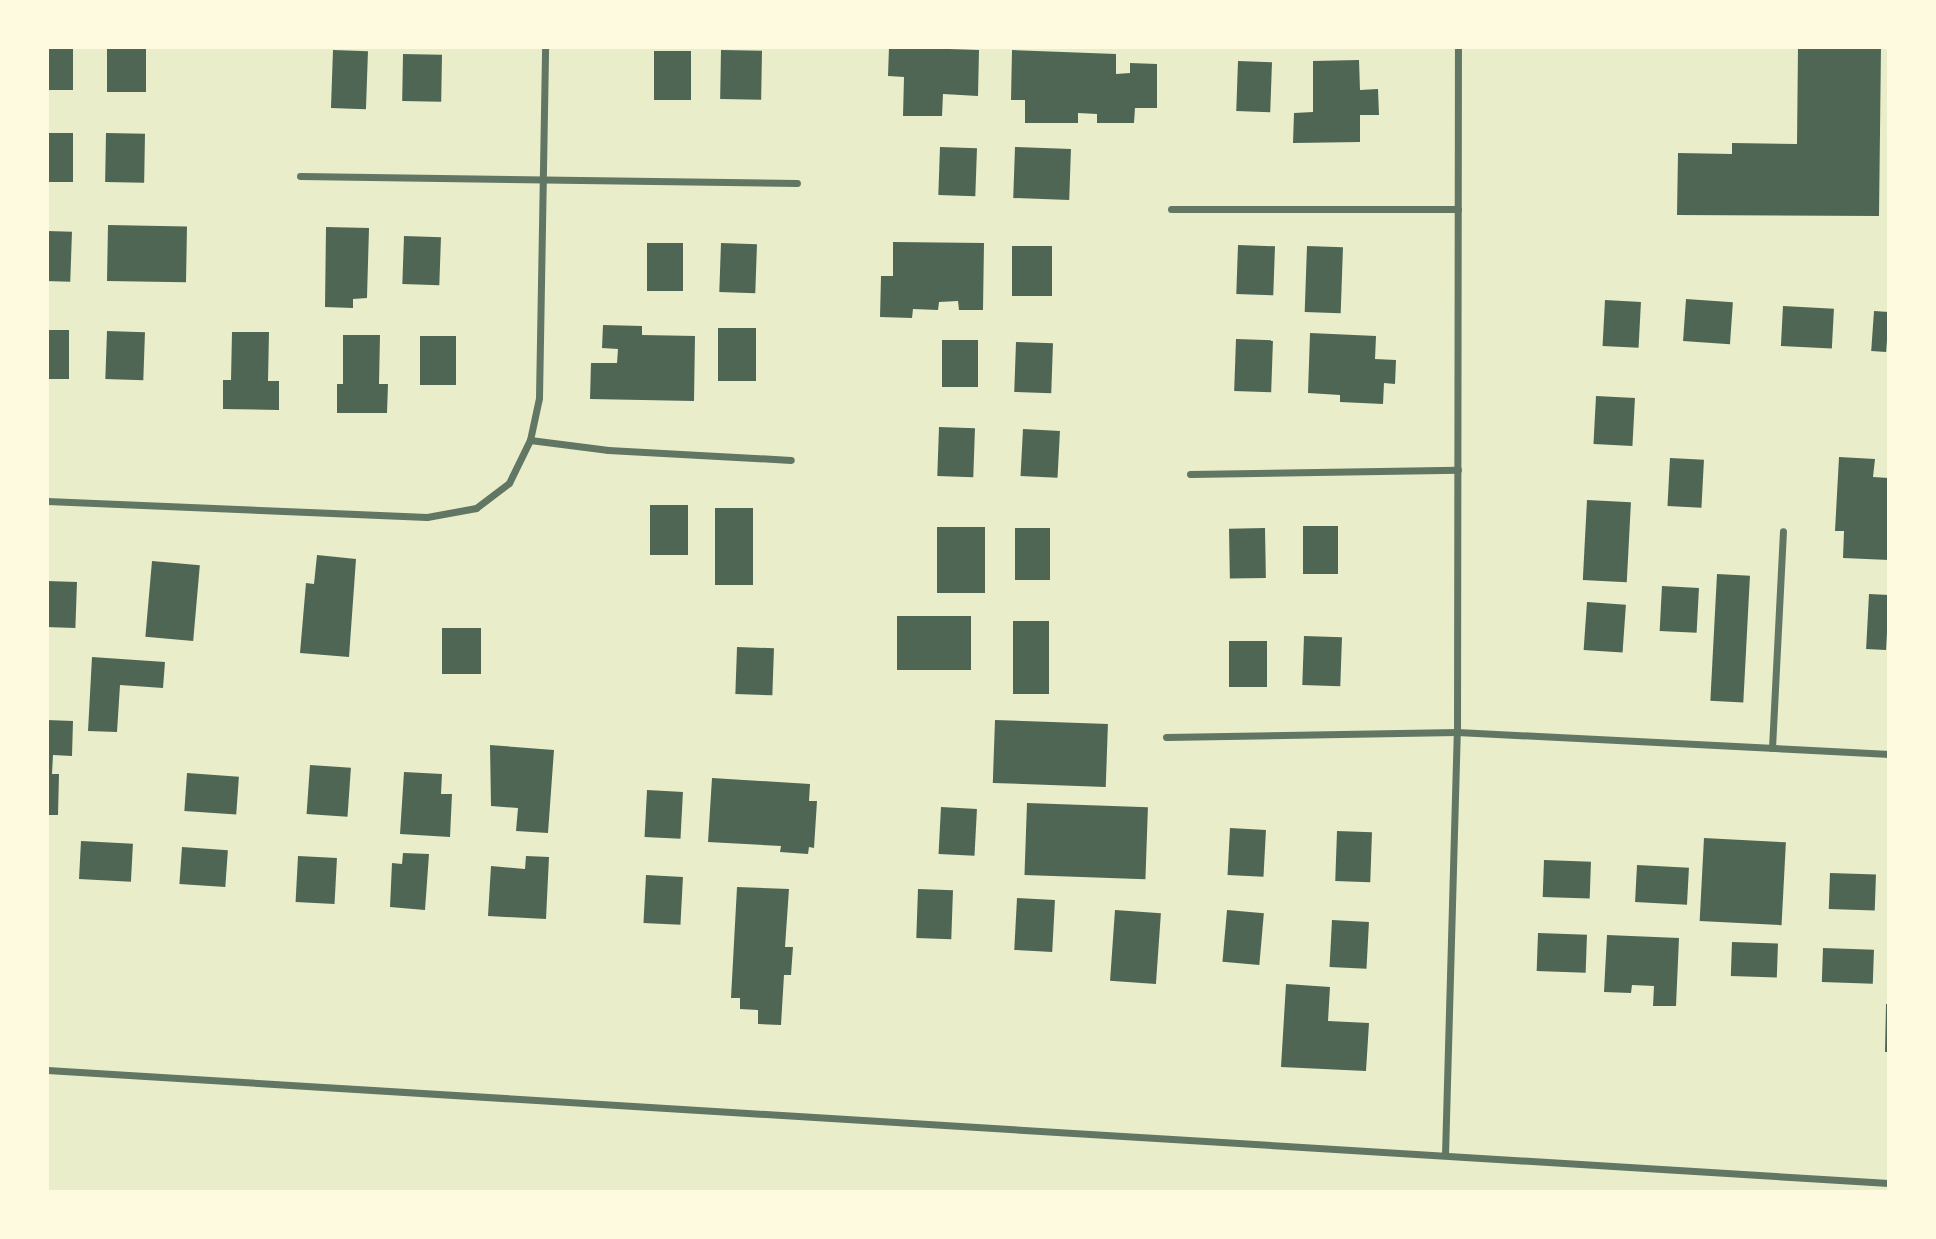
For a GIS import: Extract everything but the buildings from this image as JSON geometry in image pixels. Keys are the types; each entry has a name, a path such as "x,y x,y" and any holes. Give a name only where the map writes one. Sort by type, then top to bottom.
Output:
{"street":[{"path":"47,501 427,517 476,508 509,483 530,440 539,398 545,47"},
{"path":"1445,1155 1457,732 1458,47"},
{"path":"300,176 543,177 797,183"},
{"path":"1171,209 1458,209"},
{"path":"530,440 608,450 791,460"},
{"path":"1190,474 1458,470"},
{"path":"1773,748 1783,531"},
{"path":"1166,737 1457,732 1889,754"},
{"path":"47,1070 1889,1183"}]}
